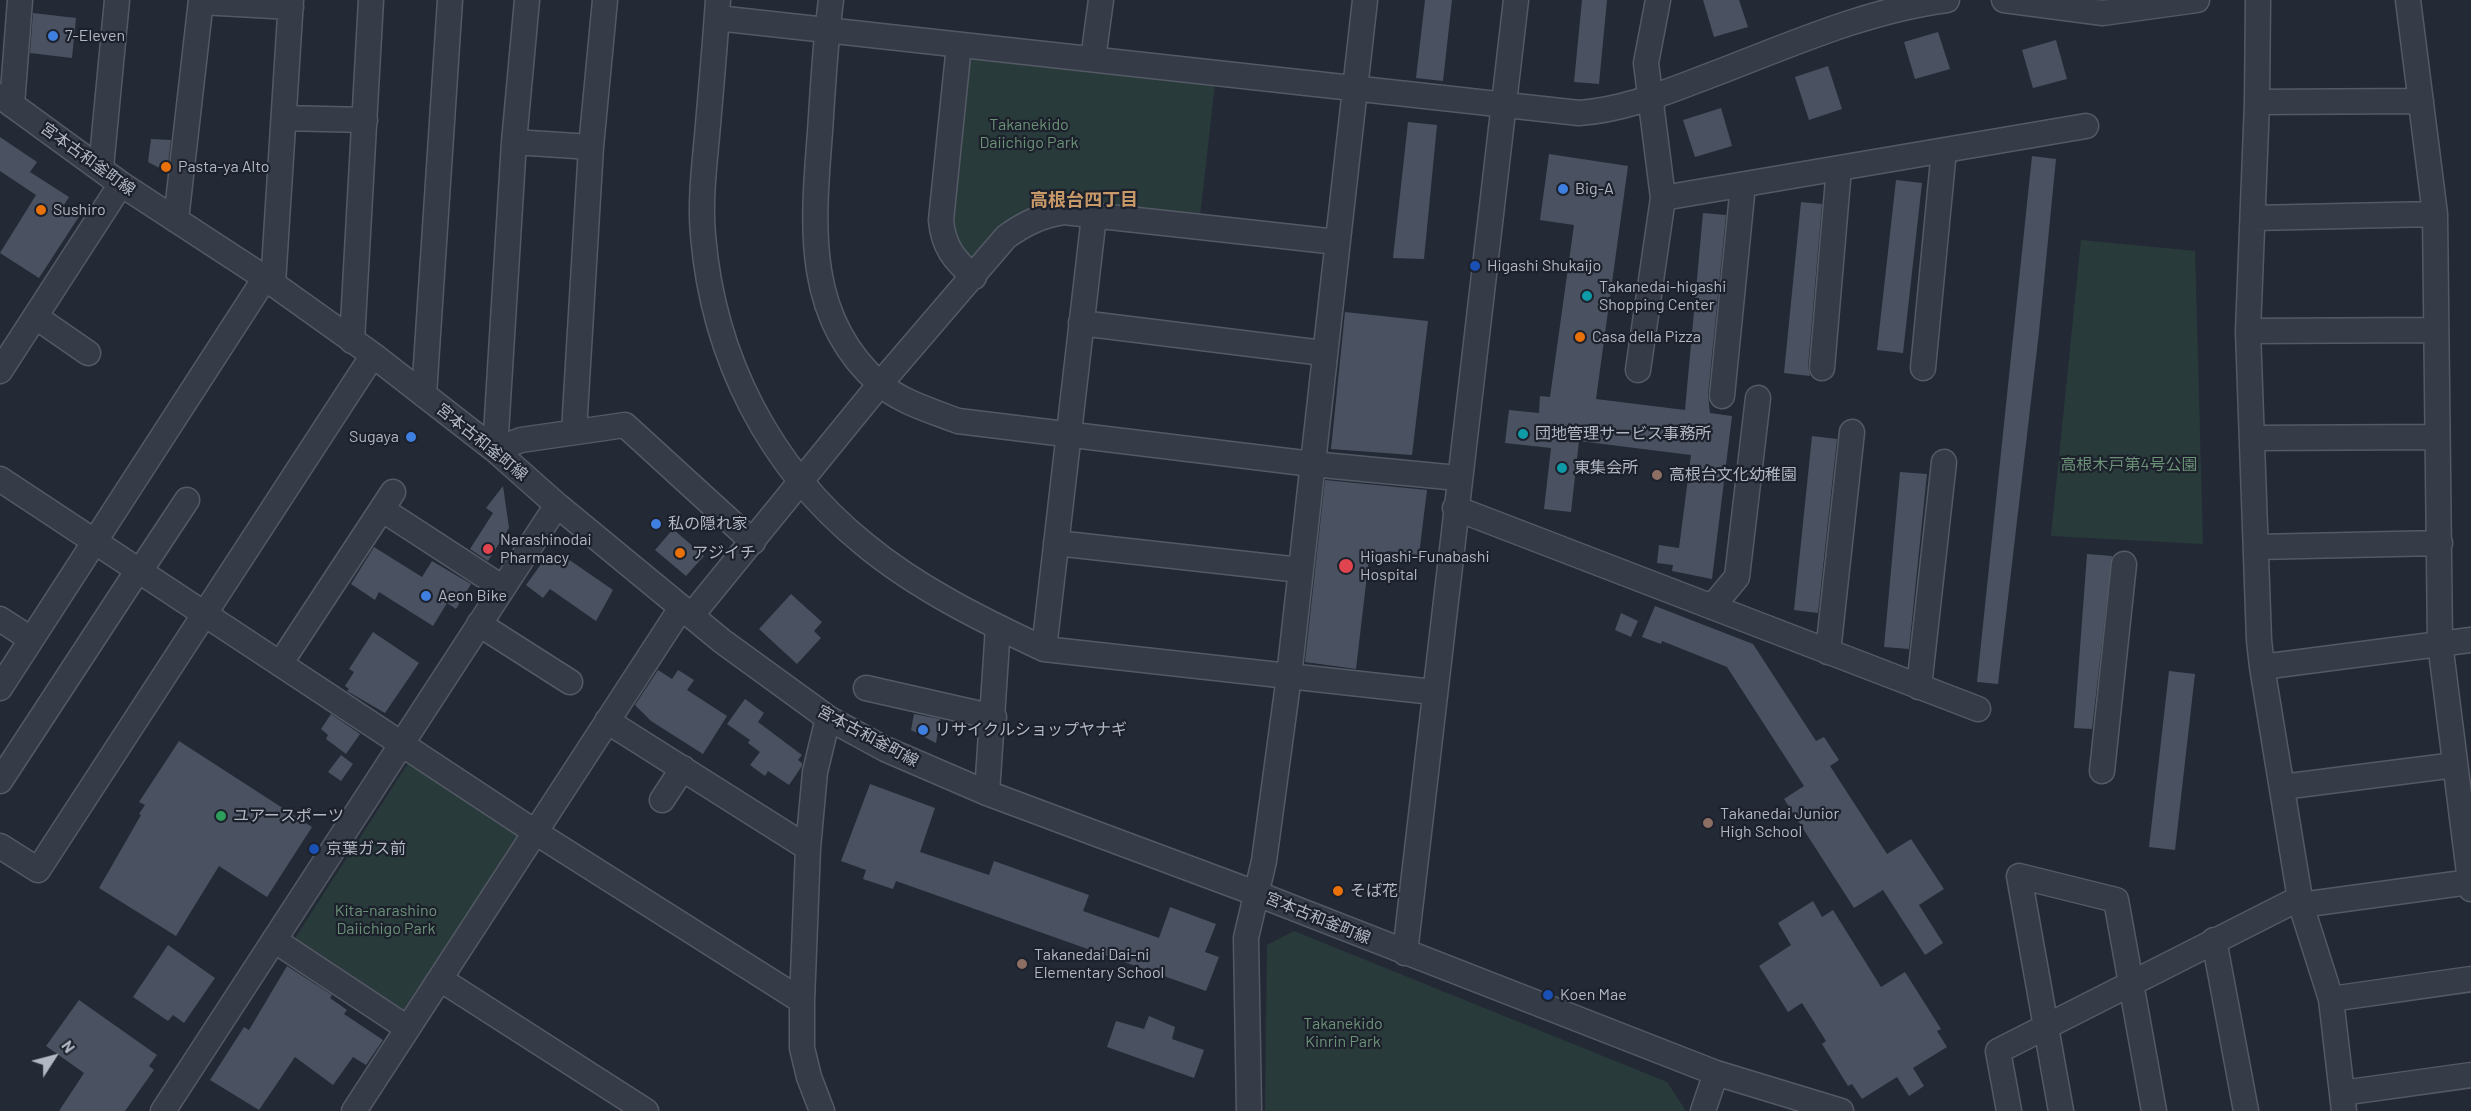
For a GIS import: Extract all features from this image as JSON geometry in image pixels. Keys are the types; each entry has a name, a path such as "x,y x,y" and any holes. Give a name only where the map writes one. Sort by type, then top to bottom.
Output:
{"street":[{"path":"6,100 20,0"},
{"path":"101,168 117,0"},
{"path":"352,341 371,0"},
{"path":"424,395 450,0"},
{"path":"527,0 514,142 495,450 521,440 625,425 753,542"},
{"path":"574,431 591,147 605,0"},
{"path":"831,0 814,218 817,267 828,309 849,351 880,384 916,405 958,421 1312,464 1458,478"},
{"path":"1093,59 1101,0"},
{"path":"1249,1111 1246,938 1264,861 1289,676 1323,353 1365,0"},
{"path":"1405,953 1433,692 1516,0"},
{"path":"1638,370 1663,198 1646,63 1658,0"},
{"path":"1433,692 1044,649 998,627 926,586 863,544 800,483 761,428 733,366 712,302 702,234 703,176 718,9 827,30 1579,113 1607,111 1650,98 1888,10 1947,0"},
{"path":"2004,0 2105,7 2197,0"},
{"path":"2258,0 2257,102 2248,331 2256,547 2262,668 2301,901 2331,999 2343,1102 2471,1075"},
{"path":"2009,1111 1998,1051 2214,940 2301,901 2470,885 2440,643 2435,214 2408,0"},
{"path":"0,688 94,541 269,281 284,118 291,3 201,1 176,220"},
{"path":"959,45 941,220 942,232 949,252 974,277"},
{"name":"宮本古和釜町線","path":"6,100 121,184 269,281 373,355 495,450 556,505 686,612 828,718 885,749 987,793 1255,893 1716,1073 1841,1111"},
{"path":"2257,102 2421,101"},
{"path":"284,118 365,120"},
{"path":"1663,198 2086,126"},
{"path":"514,142 591,147"},
{"path":"1923,368 1944,150"},
{"path":"1822,368 1839,168"},
{"path":"0,371 121,184"},
{"path":"1722,396 1743,185"},
{"path":"354,1111 607,721 686,612 753,542 880,384 1006,237 1034,219 1064,212 1337,242"},
{"path":"2253,218 2435,214"},
{"path":"1044,649 1094,216"},
{"path":"36,317 88,353"},
{"path":"1081,323 1323,353"},
{"path":"2248,331 2435,330"},
{"path":"0,846 38,870 373,355"},
{"path":"1712,607 1737,577 1758,398"},
{"path":"1828,652 1852,432"},
{"path":"2252,438 2437,437"},
{"path":"1919,687 1944,462"},
{"path":"0,479 535,832 802,1001"},
{"path":"0,781 187,500"},
{"path":"280,664 388,501 503,588"},
{"path":"163,1111 556,505"},
{"path":"1455,508 1978,709"},
{"path":"1056,543 1300,570"},
{"path":"2256,547 2440,543"},
{"path":"2102,771 2124,564"},
{"path":"0,619 31,639"},
{"path":"480,624 570,682"},
{"path":"987,793 994,717 998,627"},
{"path":"2262,668 2471,640"},
{"path":"866,688 994,717"},
{"path":"822,1111 801,1048 808,848 815,772 828,718"},
{"path":"607,721 808,848"},
{"path":"2282,787 2456,765"},
{"path":"662,800 682,768"},
{"path":"2061,1111 2019,876 2116,900 2154,1111"},
{"path":"274,940 407,1028"},
{"path":"2214,940 2246,1111"},
{"path":"440,979 646,1111"},
{"path":"2331,999 2471,979"},
{"path":"1703,1111 1716,1073"},
{"path":"1716,1073 1719,1111"}],"green space":[{"name":"Takanekido Daiichigo Park","path":"971,54 1215,83 1200,217 1026,211 991,238 974,259 964,260 949,236 964,60"},
{"name":"高根木戸第4号公園","path":"2081,240 2195,251 2203,544 2051,536"},
{"name":"Kita-narashino Daiichigo Park","path":"415,764 517,829 518,839 409,1009 399,1013 297,947 295,938 407,765"},
{"name":"Takanekido Kinrin Park","path":"1294,931 1667,1082 1686,1111 1265,1111 1267,945"}],"building":[{"path":"1425,0 1452,0 1443,81 1416,78"},
{"path":"1582,0 1607,0 1599,84 1574,82"},
{"path":"1703,0 1739,0 1748,27 1714,37"},
{"path":"33,13 76,18 72,58 30,53"},
{"path":"1938,32 1950,69 1915,79 1904,42"},
{"path":"2056,40 2067,79 2033,88 2022,50"},
{"path":"1828,66 1842,109 1809,120 1795,77"},
{"path":"1721,108 1732,146 1695,157 1683,120"},
{"path":"1408,122 1437,125 1424,259 1393,258"},
{"path":"0,137 37,162 30,172 69,197 64,205 80,215 39,278 0,253 36,195 0,171"},
{"path":"151,139 171,140 167,172 148,162"},
{"path":"1549,154 1628,166 1596,399 1685,410 1703,213 1726,215 1708,395 1710,413 1732,416 1712,579 1672,571 1673,565 1657,563 1659,545 1679,548 1691,455 1579,441 1571,512 1544,509 1551,448 1505,443 1509,410 1539,413 1540,396 1550,397 1574,225 1540,220"},
{"path":"2032,156 2056,159 2039,332 1998,684 1977,682"},
{"path":"1896,180 1922,183 1903,353 1877,350"},
{"path":"1801,202 1822,204 1808,367 1810,376 1784,373"},
{"path":"1345,312 1428,321 1412,455 1331,449"},
{"path":"1812,436 1837,439 1818,613 1794,610"},
{"path":"1900,472 1927,474 1909,649 1884,647"},
{"path":"1325,480 1427,490 1419,555 1387,551 1386,560 1369,558 1356,669 1305,662"},
{"path":"503,486 509,528 488,561 470,549 493,513 486,508"},
{"path":"673,529 704,556 686,576 655,550"},
{"path":"374,547 422,577 432,561 471,584 456,609 447,603 433,626 379,592 375,600 351,584"},
{"path":"2087,554 2112,556 2092,729 2074,728"},
{"path":"568,559 613,590 596,621 550,589 543,598 526,585 544,560"},
{"path":"791,594 822,622 814,631 821,638 797,664 759,629"},
{"path":"1655,606 1753,644 1816,741 1824,737 1839,760 1830,766 1887,854 1911,839 1944,889 1919,905 1943,943 1925,955 1883,890 1854,908 1784,799 1804,786 1727,667 1662,641 1661,644 1642,637"},
{"path":"1621,613 1638,621 1631,637 1615,630"},
{"path":"373,632 419,663 385,713 347,691 349,689 345,686 354,672 349,669"},
{"path":"658,670 672,679 678,670 694,680 687,690 727,716 703,754 651,721 635,705"},
{"path":"2169,671 2195,674 2175,850 2149,847"},
{"path":"745,699 764,713 758,722 802,755 798,760 802,766 789,785 768,771 765,776 750,765 760,752 748,743 750,740 727,724"},
{"path":"331,714 360,734 346,754 326,739 328,735 321,729"},
{"path":"914,714 940,719 936,743 911,730"},
{"path":"179,741 312,827 267,897 219,866 176,936 99,888 141,815 139,814 145,805 139,802"},
{"path":"341,755 353,764 341,781 328,772"},
{"path":"870,784 935,808 920,852 989,875 994,861 1089,895 1083,911 1159,938 1170,907 1216,924 1205,952 1219,957 1206,991 896,881 893,889 863,879 866,870 841,861"},
{"path":"1813,901 1822,917 1833,910 1881,987 1905,972 1941,1029 1937,1031 1947,1047 1913,1068 1924,1086 1909,1096 1897,1077 1862,1099 1852,1084 1848,1086 1822,1044 1826,1041 1802,1003 1788,1012 1759,966 1791,945 1778,923"},
{"path":"168,945 215,978 184,1023 173,1015 168,1021 133,997"},
{"path":"287,966 332,995 330,998 347,1010 344,1014 383,1040 366,1065 353,1057 333,1085 295,1057 259,1110 210,1080 244,1027 249,1030"},
{"path":"79,1000 157,1055 149,1066 154,1070 125,1111 59,1111 84,1073 46,1046"},
{"path":"1149,1016 1175,1027 1172,1039 1204,1050 1194,1078 1107,1047 1116,1021 1144,1029"}],"place":[{"name":"7-Eleven","path":"53,36"},
{"name":"Pasta-ya Alto","path":"166,167"},
{"name":"Big-A","path":"1563,189"},
{"name":"Sushiro","path":"41,210"},
{"name":"Higashi Shukaijo","path":"1475,266"},
{"name":"Takanedai-higashi Shopping Center","path":"1587,296"},
{"name":"Casa della Pizza","path":"1580,337"},
{"name":"団地管理サービス事務所","path":"1523,434"},
{"name":"Sugaya","path":"411,437"},
{"name":"東集会所","path":"1562,468"},
{"name":"高根台文化幼稚園","path":"1657,475"},
{"name":"私の隠れ家","path":"656,524"},
{"name":"Narashinodai Pharmacy","path":"488,549"},
{"name":"アジイチ","path":"680,553"},
{"name":"Higashi-Funabashi Hospital","path":"1346,566"},
{"name":"Aeon Bike","path":"426,596"},
{"name":"リサイクルショップヤナギ","path":"923,730"},
{"name":"ユアースポーツ","path":"221,816"},
{"name":"Takanedai Junior High School","path":"1708,823"},
{"name":"京葉ガス前","path":"314,849"},
{"name":"そば花","path":"1338,891"},
{"name":"Takanedai Dai-ni Elementary School","path":"1022,964"},
{"name":"Koen Mae","path":"1548,995"}],"district":[{"name":"高根台四丁目","path":"1084,200"}]}
